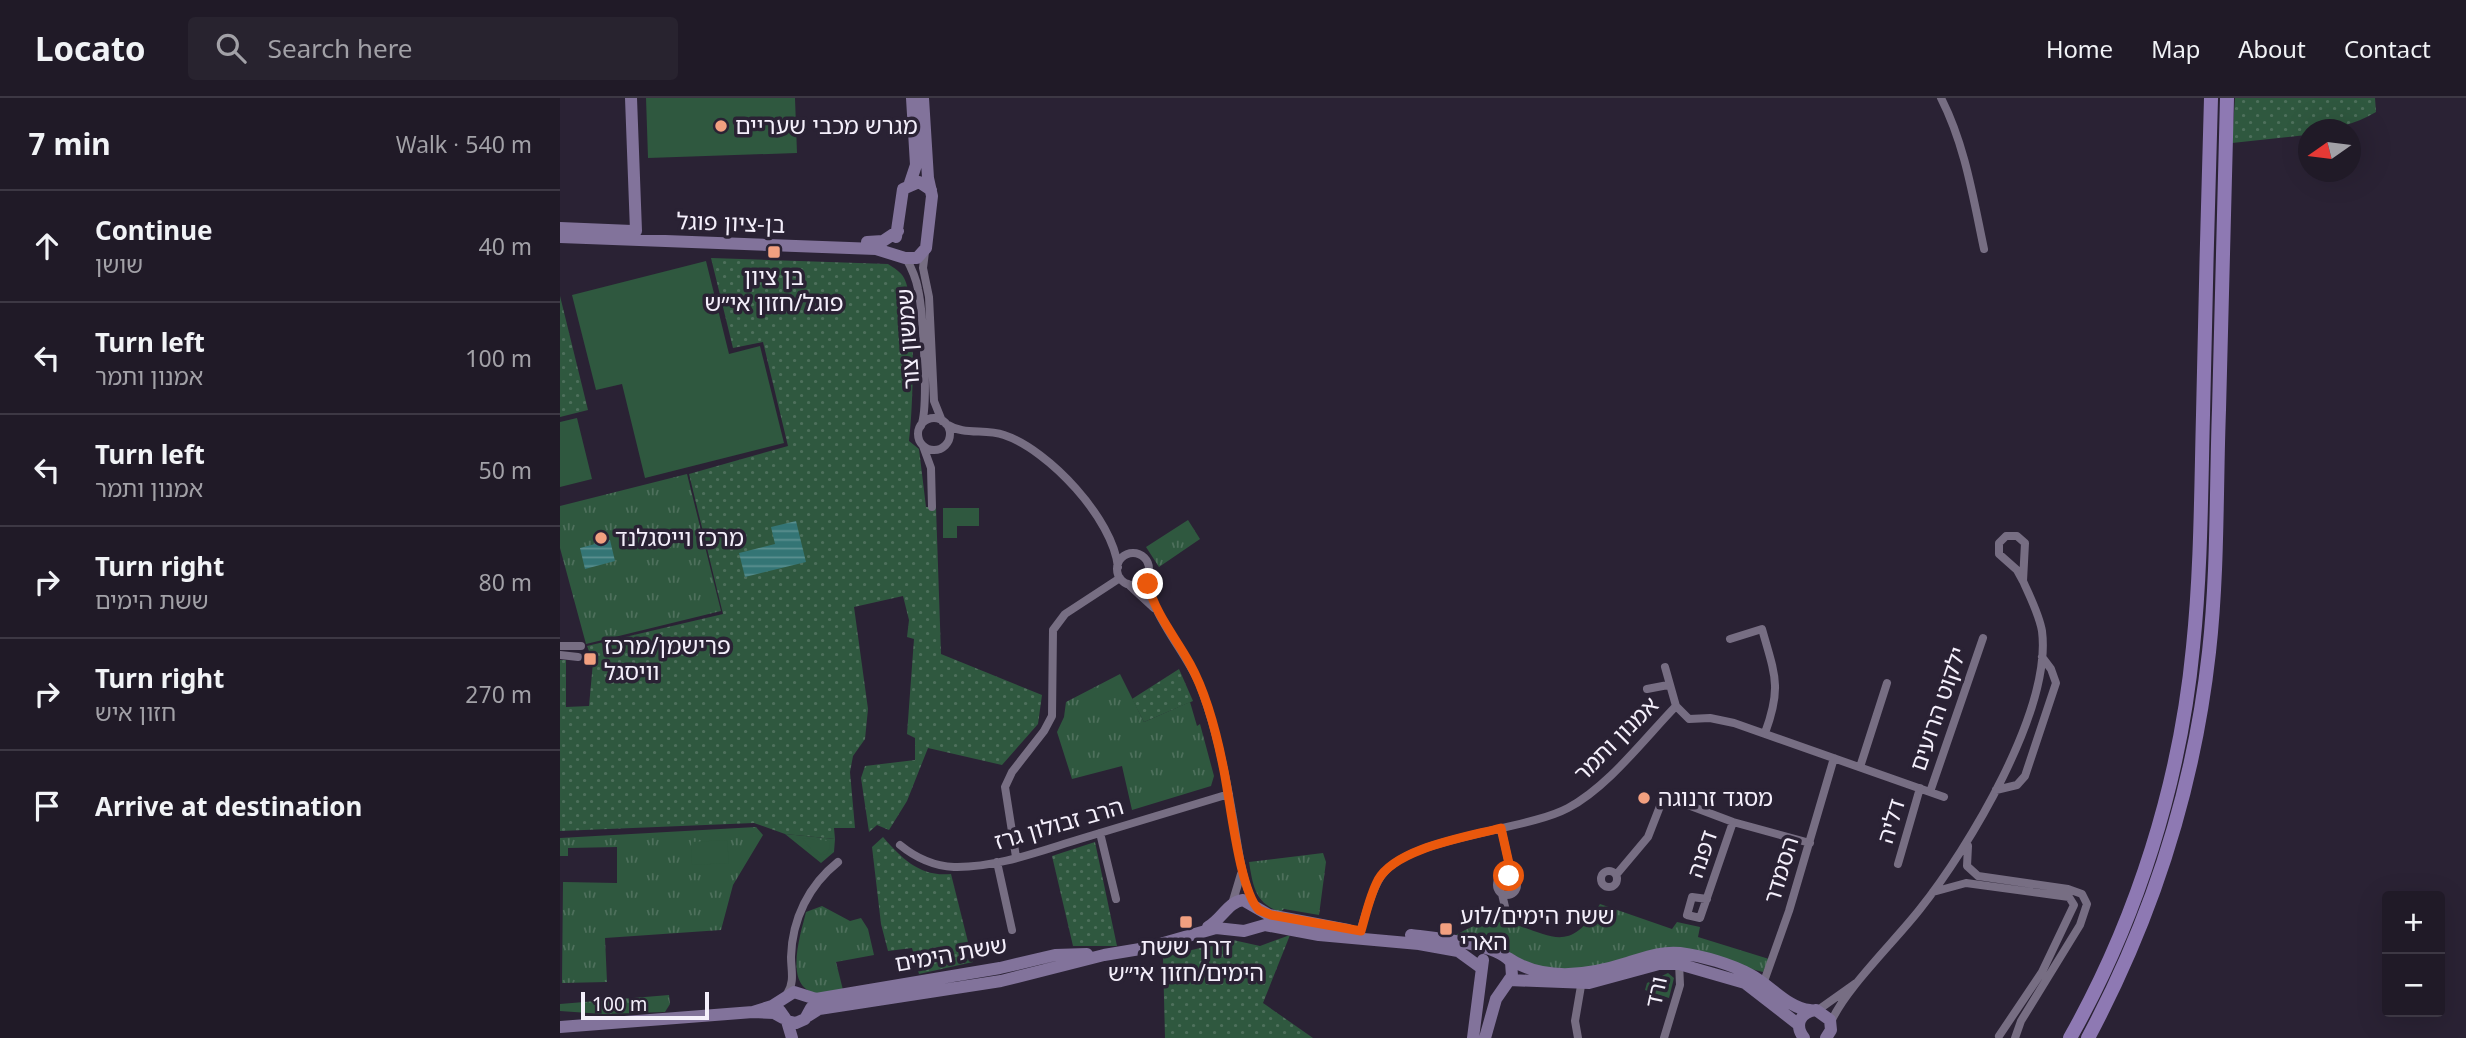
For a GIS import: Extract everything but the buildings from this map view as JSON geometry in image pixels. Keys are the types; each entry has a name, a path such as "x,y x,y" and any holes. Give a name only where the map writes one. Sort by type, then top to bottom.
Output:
{"main road":[{"path":"2070,1038 2108,964 2141,879 2163,808 2187,693 2198,571 2211,98"},
{"path":"2088,1038 2123,970 2156,884 2179,812 2203,695 2215,558 2227,98"}],"street":[{"path":"631,98 636,232"},
{"path":"912,98 916,165 910,183 900,194 895,244 903,256 918,258 925,252 931,190 923,98"},
{"path":"1941,98 1955,126 1963,154 1984,249"},
{"path":"910,183 922,183 931,190"},
{"name":"בן-ציון פוגל","path":"560,228 873,242 888,239 898,231"},
{"name":"בן-ציון פוגל","path":"560,237 876,249 903,256"},
{"name":"שמשון צור","path":"925,252 923,268 929,297 933,401 944,422"},
{"name":"שמשון צור","path":"903,256 915,276 920,306 926,409 921,426"},
{"path":"932,507 932,468 919,435 921,426 930,419 944,422 956,430 1002,435 1038,452 1072,486 1105,532 1118,545 1146,561 1152,598 1200,684 1215,732 1241,860 1258,917 1253,927"},
{"path":"932,468 950,435 944,422"},
{"path":"922,443 931,449 945,446 973,432"},
{"path":"1105,532 1120,578 1145,598 1166,624"},
{"path":"1830,1029 1862,980 1968,844 1996,790 2024,724 2042,657 2042,630 2023,581 2017,570 1999,554 1999,543 2009,535 2021,538 2026,545 2023,581"},
{"path":"1118,567 1123,557 1134,554"},
{"path":"1128,584 1139,584 1148,573"},
{"path":"1016,858 1005,787 1012,772 1044,731 1052,716 1053,630 1065,614 1120,578"},
{"path":"1730,639 1762,629 1777,684 1775,707 1765,733"},
{"name":"ילקוט הרועים","path":"1930,792 1983,638"},
{"path":"560,646 581,646"},
{"path":"560,655 579,657"},
{"path":"1996,790 2017,785 2025,776 2054,692 2054,677 2042,657"},
{"path":"1665,667 1676,706"},
{"path":"1860,767 1887,683"},
{"path":"1647,689 1668,685"},
{"name":"אמנון ותמר","path":"1359,935 1372,895 1386,869 1411,854 1565,810 1595,791 1676,706 1689,719 1723,720 1944,797"},
{"name":"הסמדר","path":"1762,988 1810,843 1834,758"},
{"name":"דליה","path":"1898,864 1920,788"},
{"name":"הרב זבולון גרז","path":"900,845 918,858 938,865 962,867 997,862 1229,794"},
{"path":"1616,875 1648,837 1664,796 1733,822 1810,843"},
{"name":"דפנה","path":"1707,899 1733,822"},
{"path":"1501,828 1512,877 1516,883 1514,891 1502,894"},
{"path":"1100,833 1116,899"},
{"path":"1968,844 1967,866 1978,876 2068,889 2082,894 2087,904 2080,925 2021,1021 2016,1038 2006,1034 1998,1037"},
{"path":"1241,860 1240,883 1230,907 1228,922 1236,930 1265,925 1359,935 1453,940 1536,970 1582,979"},
{"path":"792,1038 779,1009 791,987 792,944 802,905 815,885 838,862"},
{"path":"997,862 1012,930"},
{"path":"1506,911 1498,889 1498,880 1506,875 1512,877"},
{"path":"1933,892 1966,883 2069,897 2074,905 2042,972 1998,1037"},
{"path":"1230,907 1244,900 1271,915 1359,935 1458,951 1481,972 1490,985 1582,979 1657,954 1728,965 1799,1008 1826,1013 1830,1029 1844,1038"},
{"name":"ששת הימים","path":"1204,929 1230,907"},
{"name":"ששת הימים","path":"807,1018 819,1009 1001,981 1104,955 1146,948 1204,929 1236,930"},
{"name":"ששת הימים","path":"804,995 816,999 1000,968 1055,955 1104,955"},
{"path":"1473,1038 1485,958 1503,956"},
{"path":"1485,1038 1496,999 1513,971 1503,956"},
{"name":"ורד","path":"1664,1038 1680,985 1678,958"},
{"path":"792,973 810,1004 798,1038"},
{"path":"1578,1038 1574,1021 1582,979"},
{"path":"1800,1033 1802,1016 1862,980"},
{"path":"1762,988 1800,1033"},
{"path":"753,1012 794,992 804,995"},
{"path":"560,1027 753,1012 774,1013 796,1023 807,1018"},
{"path":"560,1019 591,1024"}],"green space":[{"name":"מגרש מכבי שעריים","path":"646,98 795,98 797,153 648,158"},
{"path":"2235,98 2375,98 2376,112 2361,120 2298,119 2298,136 2232,143"},
{"path":"711,258 888,264 903,276 908,290 912,332 913,383 909,441 919,449 926,507 936,507 941,654 1042,695 1038,724 1002,765 928,748 907,801 889,830 877,825 869,832 861,778 865,766 915,760 915,738 907,734 914,639 907,637 909,620 903,596 854,607 868,709 865,739 853,756 850,772 855,828 834,828 835,839 785,834 754,823 560,831 560,660 566,660 566,707 589,706 593,662 587,646 723,614 689,474 788,446 763,342 733,348"},
{"path":"706,261 729,354 760,346 784,443 645,478 622,384 596,390 572,295"},
{"path":"560,296 588,410 560,417"},
{"path":"577,418 592,479 560,487 560,422"},
{"path":"687,474 721,611 586,644 560,548 560,506"},
{"path":"943,508 979,508 979,526 957,526 957,538 943,538"},
{"path":"1188,520 1200,539 1159,567 1146,547"},
{"path":"1179,669 1193,701 1144,722 1132,699"},
{"path":"1120,674 1144,722 1190,702 1197,726 1200,724 1214,776 1211,786 1132,810 1122,766 1072,779 1057,732 1064,717 1066,702"},
{"path":"756,827 763,835 733,885 721,930 605,938 607,982 562,983 563,882 617,883 617,847 568,848 568,856 560,856 560,838"},
{"path":"785,834 835,839 834,852 821,863"},
{"path":"883,837 898,853 922,870 951,874 973,962 919,974 912,948 888,951 881,924 872,847"},
{"path":"802,838 829,841 830,848 826,855 815,854"},
{"path":"727,840 729,863 692,865 691,842"},
{"path":"1095,842 1117,946 1073,946 1052,856"},
{"path":"1323,853 1326,862 1319,915 1284,909 1280,912 1260,899 1249,862"},
{"path":"1600,904 1672,929 1677,922 1700,927 1698,937 1769,959 1763,972 1679,951 1598,969 1546,969 1456,935 1476,926 1497,922 1553,937 1564,937 1575,933 1587,922"},
{"path":"822,906 850,921 861,918 868,929 874,955 836,962 843,990 815,993 805,988 799,980 798,945 806,912"},
{"path":"1290,935 1263,1003 1313,1038 1165,1038 1163,957 1233,940 1260,946"},
{"path":"1668,973 1674,978 1669,998 1645,990 1647,983"},
{"path":"669,995 670,1004 665,1012 603,1014 560,1011 560,1004"}],"shaded area":[{"path":"796,521 806,562 745,577 739,553 775,544 771,527"},
{"path":"610,540 615,561 585,569 580,548"}],"place":[{"name":"מגרש מכבי שעריים","path":"721,126"},
{"name":"בן ציון פוגל/חזון אי״ש","path":"774,252"},
{"name":"מרכז וייסגלנד","path":"601,538"},
{"name":"פרישמן/מרכז וויסגל","path":"590,659"},
{"name":"מסגד זרנוגה","path":"1644,798"},
{"name":"דרך ששת הימים/חזון אי״ש","path":"1186,922"},
{"name":"ששת הימים/לוע הארי","path":"1446,929"}],"route":[{"path":"1148,584 1155,605 1192,667 1206,702 1223,766 1245,879 1255,907 1271,915 1361,931 1372,895 1386,869 1411,854 1501,828 1512,877 1509,876"}]}
